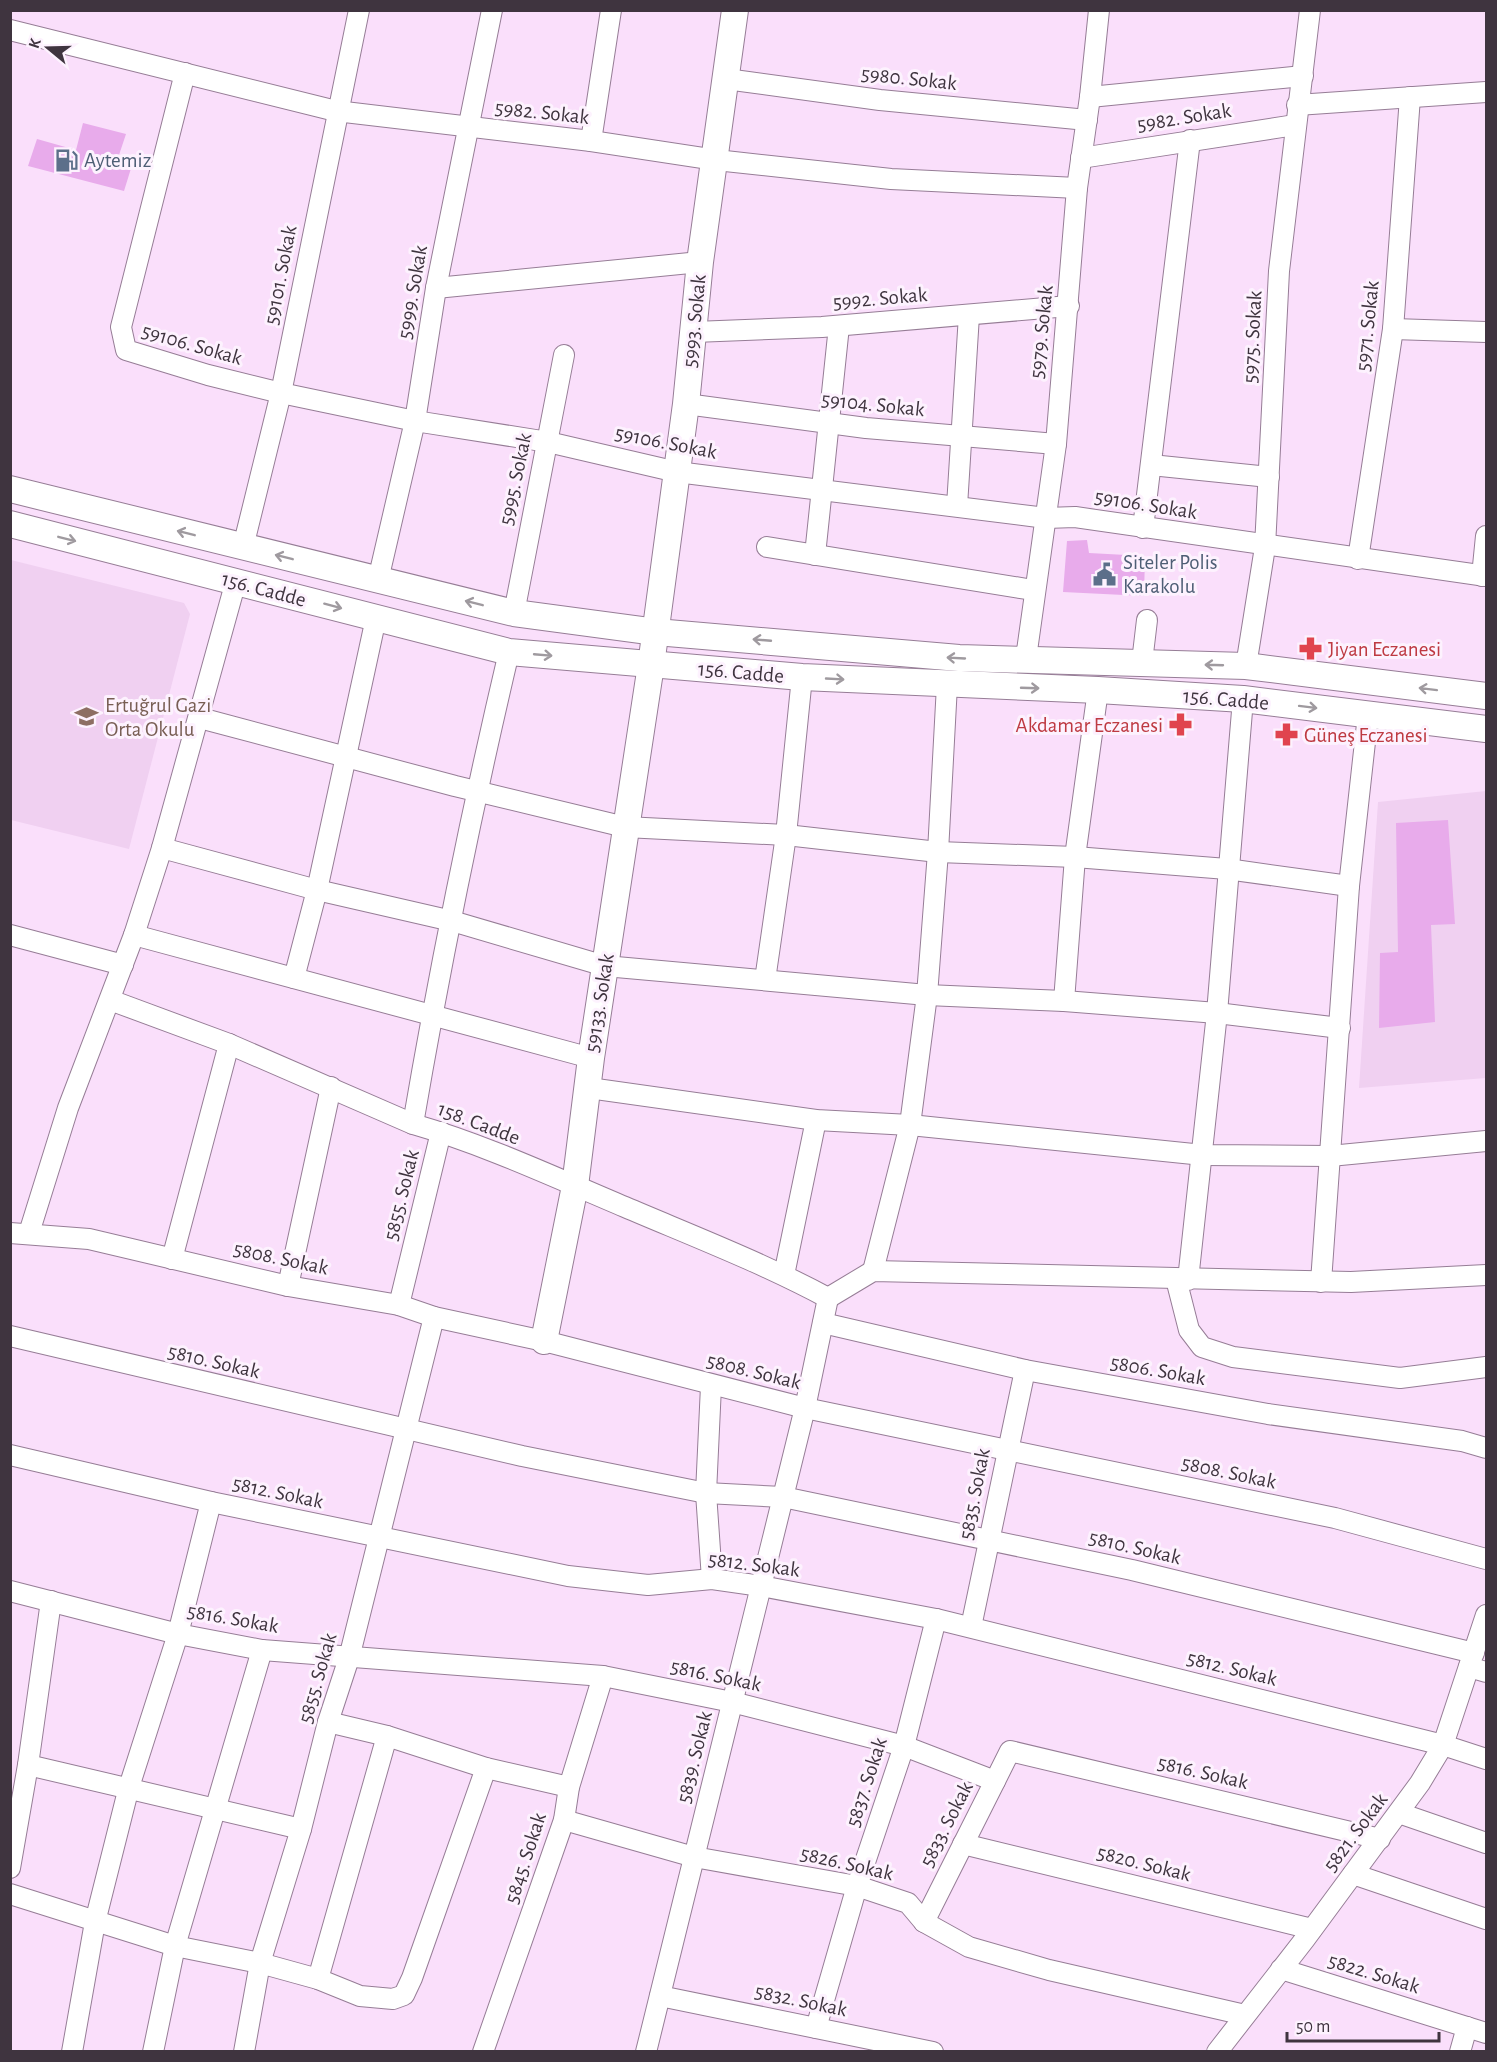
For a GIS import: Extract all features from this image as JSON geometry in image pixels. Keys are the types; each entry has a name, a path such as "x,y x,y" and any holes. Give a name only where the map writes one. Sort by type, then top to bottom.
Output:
{"street":[{"name":"59101. Sokak","path":"243,547 281,393 336,111 359,10"},
{"name":"5999. Sokak","path":"378,580 415,421 436,288 492,10"},
{"path":"591,141 611,10"},
{"name":"5993. Sokak","path":"651,665 686,404 700,262 716,160 735,10"},
{"name":"5979. Sokak","path":"1026,658 1056,444 1077,188 1099,10"},
{"name":"5975. Sokak","path":"1246,666 1265,547 1279,271 1310,10"},
{"name":"5982. Sokak","path":"10,30 336,111 591,141 716,160 891,179 1077,188"},
{"name":"59106. Sokak","path":"185,74 121,327 126,350 208,375 281,393 415,421 548,442 676,472 1046,518 1075,518 1265,547 1484,576"},
{"path":"1090,97 1303,76"},
{"name":"5980. Sokak","path":"726,79 880,100 1087,120"},
{"name":"5982. Sokak","path":"1081,158 1190,140 1296,115 1410,97 1486,92"},
{"name":"5971. Sokak","path":"1358,559 1393,329 1410,97"},
{"path":"1143,528 1190,140"},
{"path":"436,288 700,262"},
{"name":"5992. Sokak","path":"694,332 839,326 1069,306"},
{"path":"957,506 969,315"},
{"path":"815,555 839,326"},
{"path":"1393,329 1486,332"},
{"name":"5995. Sokak","path":"514,613 564,355"},
{"name":"59104. Sokak","path":"686,404 828,424 1056,444"},
{"path":"1151,465 1269,477"},
{"name":"156. Cadde","path":"10,489 514,613 656,632 959,658 1026,658 1246,666 1486,696"},
{"name":"156. Cadde","path":"10,524 509,652 802,677 1243,699 1486,729"},
{"path":"1484,576 1486,536"},
{"path":"16,1237 134,935 200,718 243,547"},
{"path":"767,548 1034,590"},
{"path":"294,978 317,890 376,618"},
{"path":"1142,662 1147,620"},
{"path":"413,1124 432,1014 477,790 509,652"},
{"name":"59133. Sokak","path":"544,1341 575,1186 591,1058 651,665"},
{"path":"765,980 786,836 802,677"},
{"path":"873,1271 910,1125 927,995 938,852 946,685"},
{"path":"1064,1001 1075,856 1098,690"},
{"path":"1243,699 1203,1155 1182,1280 1189,1330 1202,1347 1233,1357 1401,1377 1486,1367"},
{"path":"1321,1282 1349,886 1368,715"},
{"path":"200,718 625,827 786,836 938,852 1075,856 1227,869 1349,886"},
{"path":"162,848 317,890 452,921 605,966 927,995 1064,1001 1217,1013 1340,1028"},
{"path":"10,935 123,965"},
{"path":"134,935 591,1058"},
{"name":"158. Cadde","path":"110,1000 229,1044 413,1124 441,1132 575,1186 784,1275 828,1298"},
{"path":"172,1259 229,1044"},
{"path":"288,1286 331,1088"},
{"path":"589,1088 816,1120 910,1125 1203,1155 1330,1156 1486,1140"},
{"path":"784,1275 816,1120"},
{"name":"5855. Sokak","path":"399,1305 441,1132"},
{"name":"5808. Sokak","path":"16,1237 89,1239 288,1286 399,1305 434,1317 544,1341 711,1386 805,1408 1335,1518 1486,1559"},
{"path":"828,1298 873,1271 1321,1282 1486,1275"},
{"name":"5839. Sokak","path":"646,2052 805,1408 828,1298"},
{"name":"5855. Sokak","path":"244,2052 260,1963 301,1829 328,1722 349,1658 434,1317"},
{"name":"5806. Sokak","path":"823,1323 1025,1370 1268,1414 1462,1441 1486,1448"},
{"name":"5810. Sokak","path":"10,1336 406,1431 706,1493 783,1497 1132,1570 1477,1664"},
{"name":"5835. Sokak","path":"971,1628 1025,1370"},
{"path":"711,1386 706,1493 712,1580"},
{"name":"5812. Sokak","path":"10,1455 211,1502 568,1576 648,1585 712,1580 761,1586 936,1619 1443,1745 1486,1759"},
{"path":"72,2052 95,1923 129,1786 178,1634 211,1502"},
{"name":"5816. Sokak","path":"10,1591 178,1634 262,1650 603,1676 732,1702 904,1746 995,1780 1010,1751 1380,1839"},
{"path":"10,1868 28,1765 51,1601"},
{"name":"5821. Sokak","path":"1217,2052 1380,1839 1443,1745 1477,1664 1486,1615"},
{"name":"5837. Sokak","path":"816,2028 857,1886 904,1746 936,1619"},
{"path":"153,2052 176,1946 262,1650"},
{"name":"5845. Sokak","path":"483,2052 564,1820 569,1787 603,1676"},
{"path":"328,1722 387,1736 486,1768 569,1787"},
{"path":"318,1979 387,1736"},
{"path":"28,1765 129,1786 301,1829"},
{"path":"10,1894 95,1923 176,1946 260,1963 318,1979 360,1996 393,1999 404,1995 486,1768"},
{"name":"5833. Sokak","path":"924,1922 995,1780"},
{"path":"1399,1813 1486,1843"},
{"name":"5826. Sokak","path":"564,1820 694,1857 857,1886 908,1903 924,1922 969,1947 1049,1970 1245,2015"},
{"name":"5820. Sokak","path":"963,1844 1312,1929"},
{"path":"1353,1874 1486,1919"},
{"name":"5822. Sokak","path":"1281,1969 1486,2033"},
{"name":"5832. Sokak","path":"660,1996 933,2052"},
{"path":"1460,2052 1467,2027"}],"shaded area":[{"name":"Ertuğrul Gazi Orta Okulu","path":"11,560 184,603 190,614 129,849 11,820"},
{"path":"1486,791 1486,1078 1359,1088 1378,802"}],"building":[{"path":"83,123 126,134 118,158 133,162 124,191 28,166 37,139 76,150"},
{"name":"Siteler Polis Karakolu","path":"1087,540 1089,553 1145,556 1144,596 1063,592 1067,541"},
{"path":"1448,820 1455,924 1431,925 1435,1022 1379,1028 1380,953 1398,952 1396,823"}],"place":[{"name":"Aytemiz","path":"66,160"},
{"name":"Siteler Polis Karakolu","path":"1105,574"},
{"name":"Jiyan Eczanesi","path":"1310,649"},
{"name":"Ertuğrul Gazi Orta Okulu","path":"87,717"},
{"name":"Akdamar Eczanesi","path":"1181,725"},
{"name":"Güneş Eczanesi","path":"1286,735"}]}
